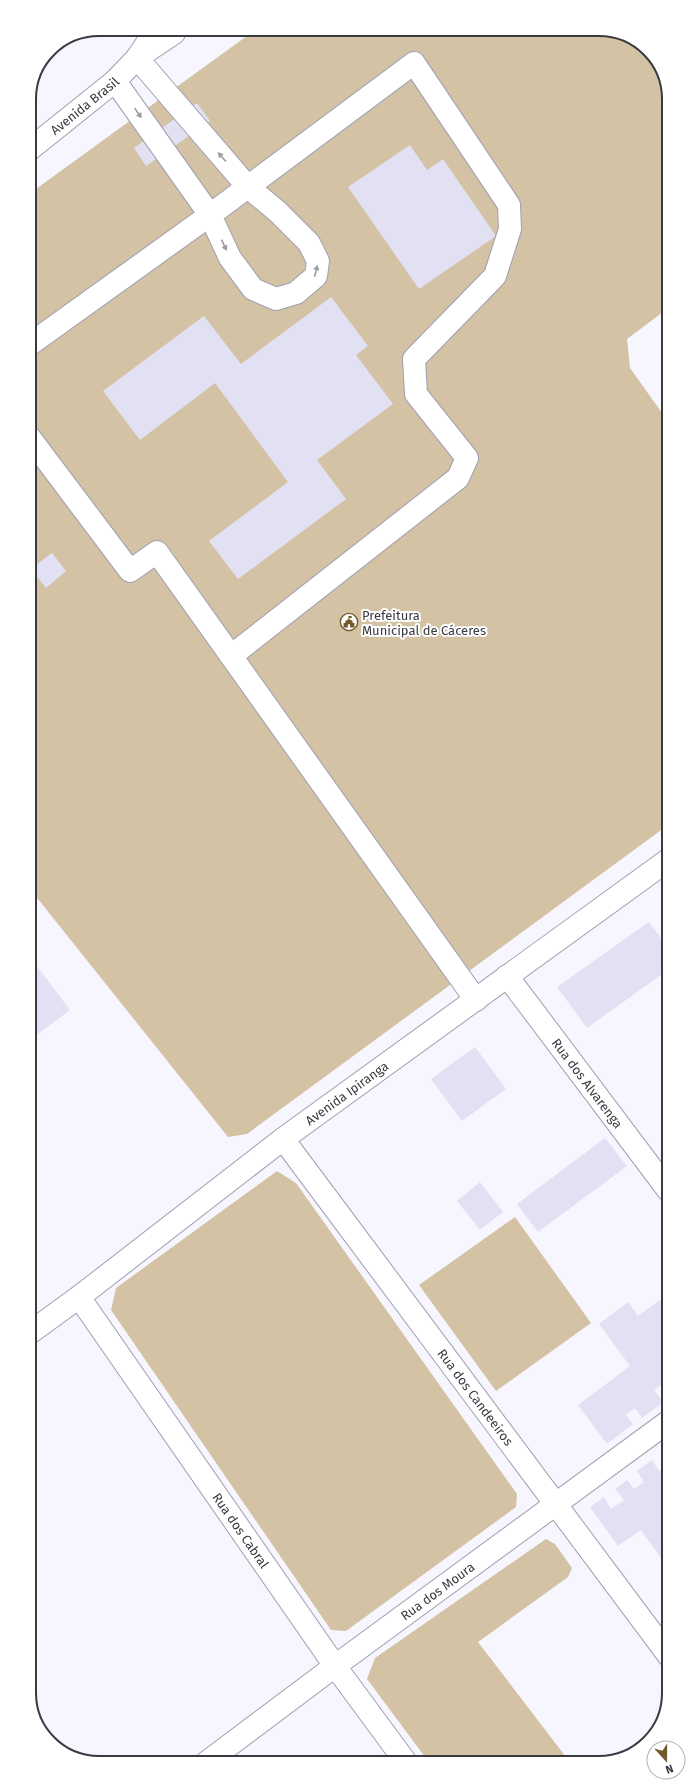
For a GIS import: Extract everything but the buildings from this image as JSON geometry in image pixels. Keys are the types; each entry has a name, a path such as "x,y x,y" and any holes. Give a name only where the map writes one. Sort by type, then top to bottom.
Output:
{"street":[{"name":"Avenida Brasil","path":"36,138 116,81 137,58 152,36"},
{"name":"Avenida Brasil","path":"137,58 170,36"},
{"path":"116,81 210,216 230,258 253,289 276,299 296,293 316,276 318,261 309,243 278,212 248,187 137,58"},
{"path":"36,341 210,216 414,63 509,205 510,229 495,276 414,359 416,394 467,458 458,478 231,656"},
{"path":"36,446 130,571 157,552 476,1000"},
{"name":"Avenida Ipiranga","path":"36,1328 79,1297 283,1139 662,864"},
{"name":"Rua dos Alvarenga","path":"507,976 662,1182"},
{"name":"Rua dos Candeeiros","path":"283,1139 662,1647"},
{"name":"Rua dos Cabral","path":"79,1297 335,1666 401,1756"},
{"name":"Rua dos Moura","path":"215,1756 662,1426"}],"shaded area":[{"name":"Prefeitura Municipal de Cáceres","path":"247,36 612,37 631,44 641,52 651,64 660,82 662,99 662,313 627,339 630,368 662,413 662,829 247,1134 228,1137 36,897 36,189"},
{"path":"277,1171 296,1183 517,1494 516,1507 346,1631 331,1630 111,1310 116,1288"},
{"path":"515,1217 591,1323 496,1391 419,1285"},
{"path":"546,1539 555,1544 572,1568 568,1577 478,1642 565,1756 424,1756 367,1679 375,1658"}],"place":[{"name":"Prefeitura Municipal de Cáceres","path":"349,622"}]}
